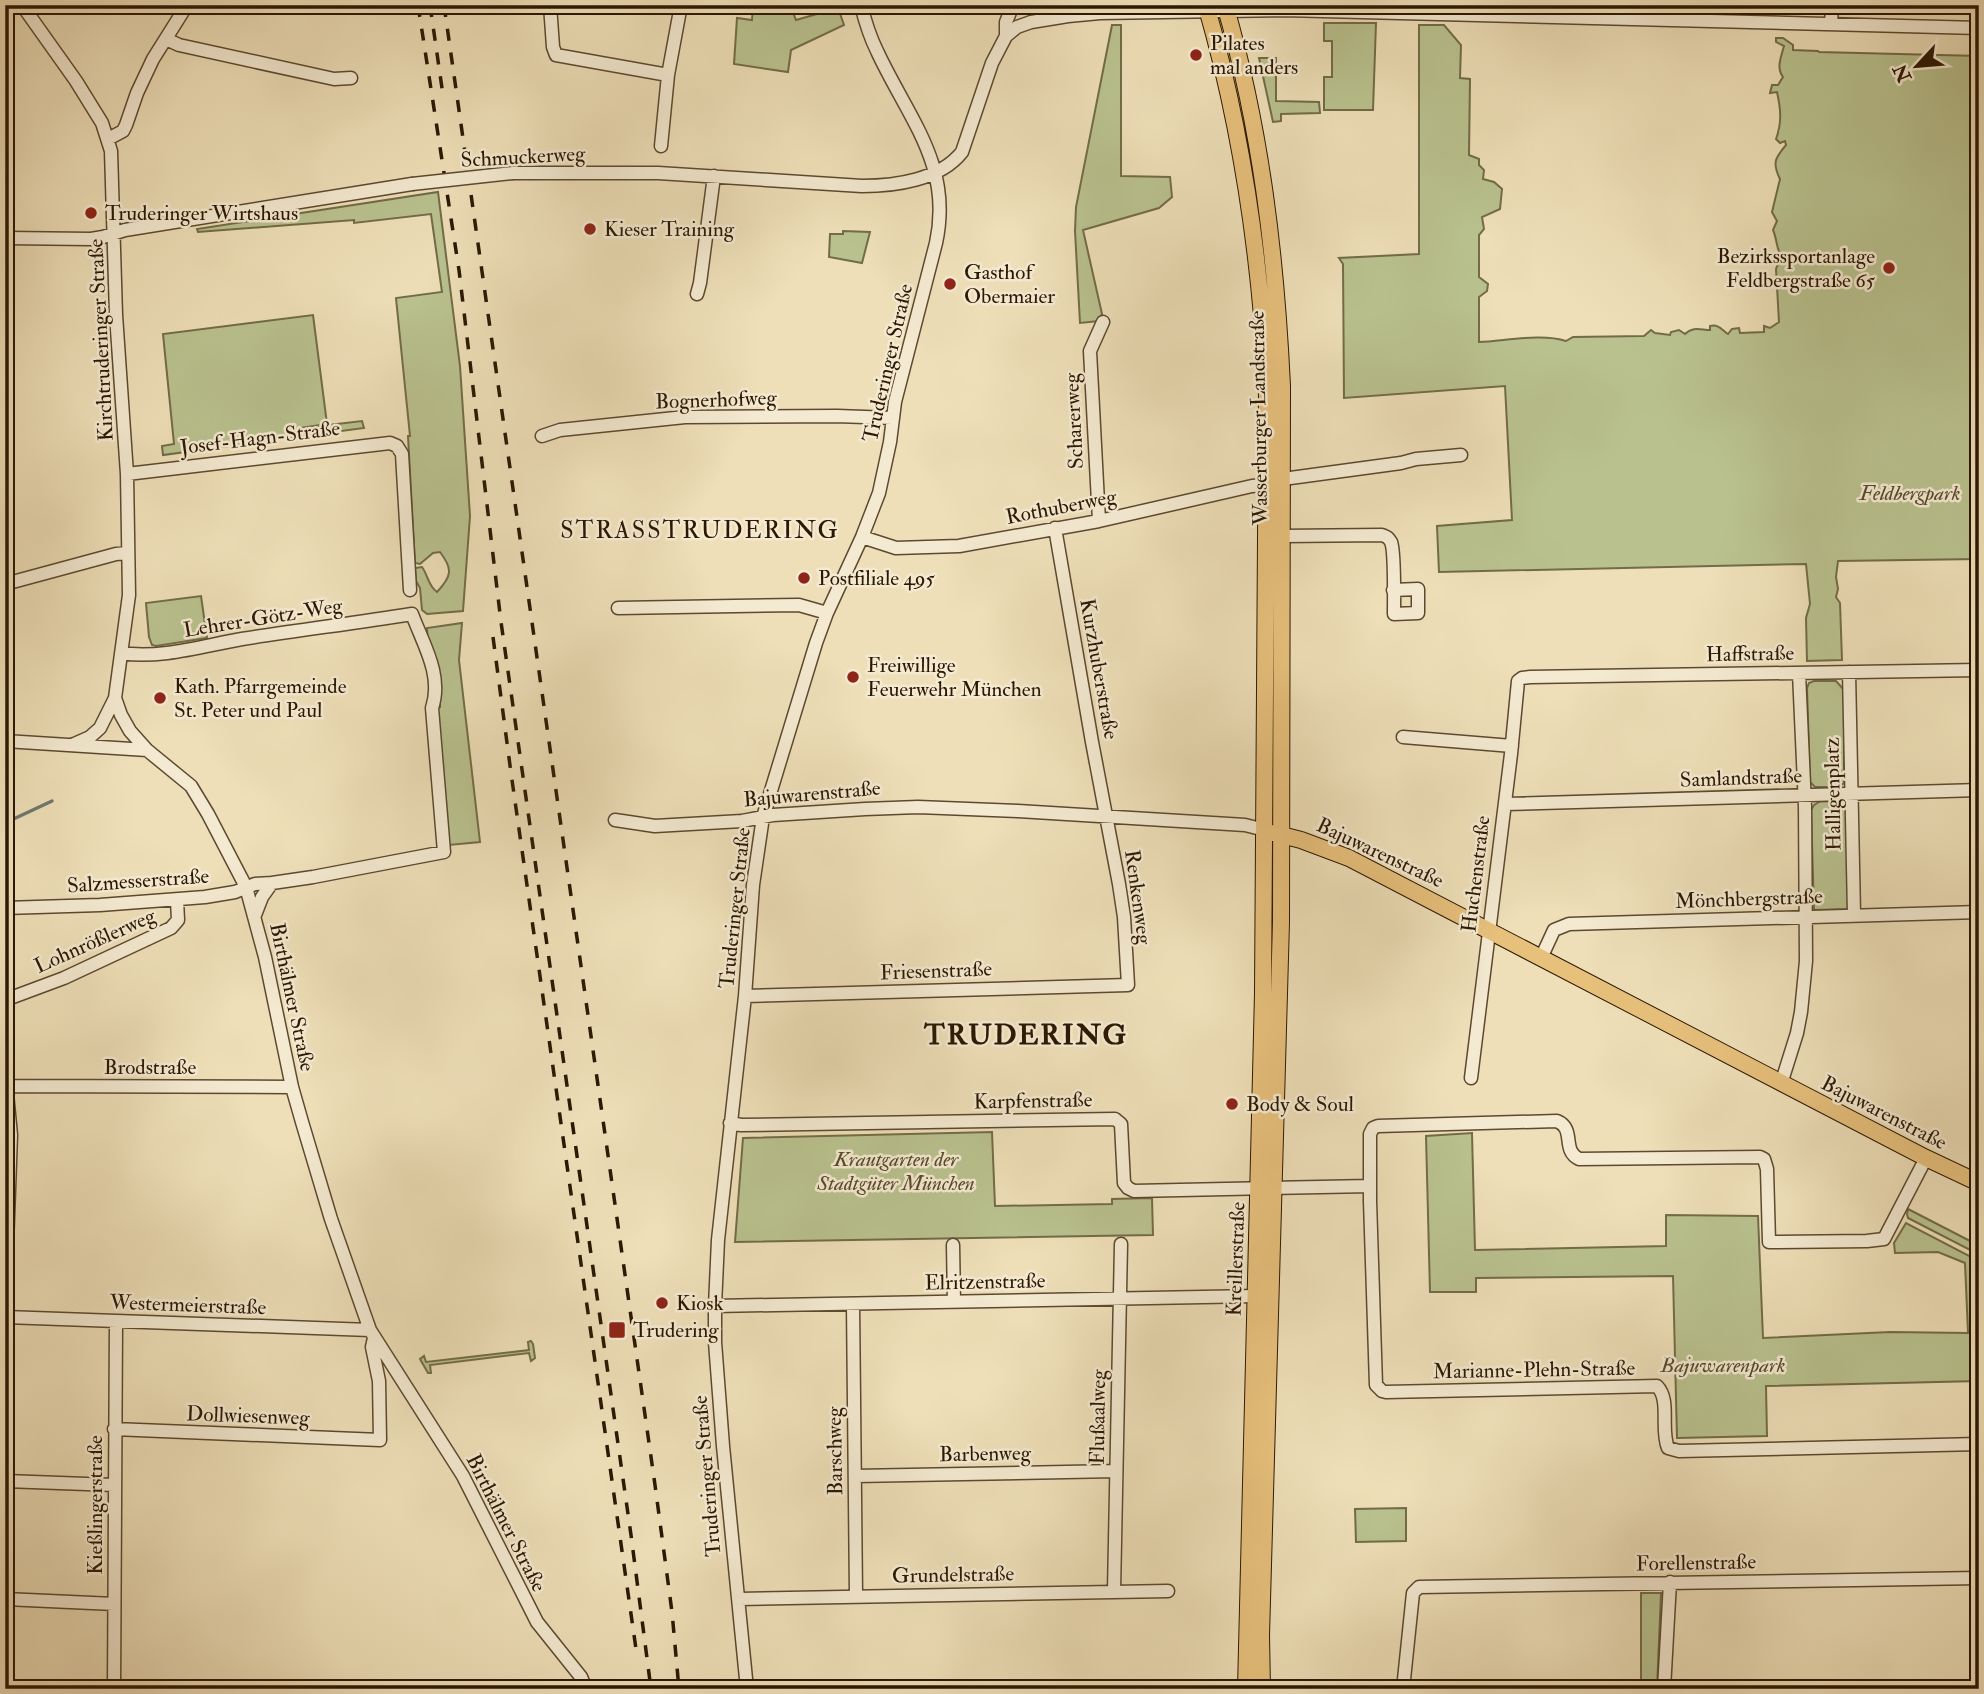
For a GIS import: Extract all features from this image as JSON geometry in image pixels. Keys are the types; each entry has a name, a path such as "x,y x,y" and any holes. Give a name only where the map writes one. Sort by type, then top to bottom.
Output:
{"main road":[{"name":"Wasserburger Landstraße","path":"1207,8 1229,90 1246,177 1263,317 1267,386 1265,830"},
{"name":"Wasserburger Landstraße","path":"1226,8 1255,129 1272,243 1282,374 1282,834"},
{"name":"Bajuwarenstraße","path":"1265,830 1334,851 1781,1084 1979,1183"},
{"name":"Kreillerstraße","path":"1262,1689 1266,1189 1265,830"},
{"name":"Kreillerstraße","path":"1246,1689 1256,1296 1266,1189 1282,834"}],"street":[{"path":"22,5 76,81 102,123 108,138 122,131 126,125 153,59 187,5"},
{"path":"550,5 556,55 668,75"},
{"path":"661,146 668,75 681,5"},
{"name":"Truderinger Straße","path":"747,1689 723,1446 715,1306 718,1240 745,996 752,892 763,817 816,643 879,493 892,418 938,231 941,206 936,171 877,50 861,5"},
{"name":"Schmuckerweg","path":"5,238 91,239 125,230 412,184 513,173 714,176 852,186 882,186 911,181 936,171 962,152 992,63 1006,36 1006,22 1013,5"},
{"path":"1830,24 1832,5"},
{"path":"1006,36 1017,27 1031,22 1068,16 1207,8 1512,10 1979,28"},
{"path":"166,39 179,46 334,79 351,78"},
{"name":"Kirchtruderinger Straße","path":"108,138 111,151 116,315 127,474 129,595 115,698"},
{"path":"697,294 714,176"},
{"name":"Scharerweg","path":"1099,521 1090,351 1103,322"},
{"name":"Bognerhofweg","path":"542,436 560,430 685,417 892,418"},
{"name":"Josef-Hagn-Straße","path":"127,474 390,443 397,446 402,454 410,590"},
{"path":"1283,479 1416,459 1461,456"},
{"name":"Rothuberweg","path":"862,537 896,548 959,546 1099,521 1252,486 1267,485"},
{"name":"Kurzhuberstraße","path":"1055,528 1106,816"},
{"path":"1283,536 1382,535 1389,538 1392,545 1393,590"},
{"path":"5,584 127,553"},
{"path":"618,608 799,605 827,613"},
{"name":"Lehrer-Götz-Weg","path":"121,653 140,656 163,654 412,614 435,678 436,697 432,708 444,852"},
{"name":"Haffstraße","path":"1522,678 1979,670"},
{"name":"Halligenplatz","path":"1849,672 1854,914"},
{"name":"Halligenplatz","path":"1781,1084 1797,1033 1806,961 1799,673"},
{"name":"Huchenstraße","path":"1471,1077 1512,746 1516,688 1522,678"},
{"path":"72,745 90,737 100,728 115,698"},
{"name":"Birthälmer Straße","path":"115,698 130,731 147,750 191,786 246,887 275,1000 292,1087 331,1219 372,1334 463,1476 537,1622 581,1676 586,1689"},
{"path":"1403,737 1512,746"},
{"path":"5,741 147,750"},
{"name":"Samlandstraße","path":"1505,804 1979,790"},
{"name":"Bajuwarenstraße","path":"615,820 655,826 742,821 864,808 918,807 1245,825 1265,830"},
{"name":"Renkenweg","path":"1106,816 1124,917 1128,985"},
{"name":"Salzmesserstraße","path":"5,908 100,905 205,897 235,892 255,884 444,852"},
{"path":"255,915 262,897 272,883"},
{"name":"Lohnrößlerweg","path":"5,1000 75,973 171,928 178,920 177,900"},
{"name":"Mönchbergstraße","path":"1541,958 1554,930 1569,924 1979,912"},
{"name":"Friesenstraße","path":"745,996 1128,985"},
{"path":"5,1300 11,1128 6,1079"},
{"name":"Brodstraße","path":"6,1079 292,1087"},
{"name":"Karpfenstraße","path":"730,1123 744,1125 1115,1119 1121,1124 1124,1183 1134,1191 1266,1189"},
{"path":"1266,1189 1370,1186 1370,1134 1373,1128 1378,1126 1557,1121 1563,1123 1567,1130 1570,1151 1579,1159 1754,1156 1764,1159 1768,1170 1769,1242 1878,1241 1885,1237 1926,1158"},
{"name":"Marianne-Plehn-Straße","path":"1370,1186 1376,1380 1382,1391 1657,1386 1664,1395 1664,1439 1668,1448 1679,1451 1979,1444"},
{"name":"Flußaalweg","path":"1114,1591 1121,1244"},
{"path":"953,1245 954,1302"},
{"name":"Elritzenstraße","path":"715,1306 1256,1296"},
{"name":"Barschweg","path":"853,1304 856,1596"},
{"name":"Westermeierstraße","path":"5,1317 372,1334"},
{"name":"Kießlingerstraße","path":"114,1689 116,1322"},
{"name":"Birthälmer Straße","path":"372,1334 379,1381 380,1440"},
{"path":"379,1381 395,1372"},
{"name":"Dollwiesenweg","path":"114,1429 380,1440"},
{"name":"Barbenweg","path":"855,1476 1116,1471"},
{"path":"5,1481 114,1485"},
{"name":"Forellenstraße","path":"1403,1689 1413,1593 1419,1587 1979,1578"},
{"path":"1664,1689 1670,1582"},
{"name":"Grundelstraße","path":"739,1600 1168,1591"},
{"path":"5,1599 114,1604"}],"green space":[{"path":"753,5 790,5 796,20 838,8 844,25 791,50 788,72 734,64 737,18 752,20"},
{"path":"1324,23 1376,23 1373,110 1324,110 1324,77 1332,77 1332,41 1324,41"},
{"path":"1112,25 1121,25 1121,176 1170,177 1172,197 1159,208 1083,230 1102,314 1099,321 1080,323 1076,207"},
{"name":"Feldbergpark","path":"1419,25 1444,25 1461,45 1460,78 1470,79 1469,155 1479,159 1479,165 1484,170 1483,179 1494,182 1502,189 1500,209 1482,217 1484,229 1479,235 1479,277 1488,284 1487,291 1479,297 1479,342 1535,338 1566,341 1573,337 1644,336 1651,330 1670,335 1671,332 1679,330 1685,334 1694,329 1710,330 1710,326 1716,326 1728,334 1732,329 1739,328 1740,333 1764,332 1764,326 1770,328 1779,322 1776,269 1781,256 1773,230 1777,221 1772,212 1780,179 1776,161 1786,145 1785,141 1780,143 1776,139 1780,122 1779,105 1777,92 1770,93 1772,85 1778,85 1783,77 1779,66 1784,46 1776,42 1776,38 1783,38 1793,45 1793,50 1979,56 1979,559 1838,561 1836,597 1840,603 1842,660 1807,661 1806,618 1810,604 1806,564 1439,572 1437,526 1512,520 1505,386 1344,398 1343,264 1339,258 1419,254"},
{"path":"1259,58 1276,58 1276,101 1319,102 1320,113 1281,114 1281,121 1273,122"},
{"path":"438,192 460,366 470,516 463,611 427,614 422,610 415,568 422,567 437,592 448,577 449,568 440,552 433,553 420,564 415,563 410,436 396,298 442,292 431,214 354,223 354,220 198,232 197,229"},
{"path":"843,231 870,232 862,263 829,257 830,234 843,234"},
{"path":"313,315 327,424 294,429 362,421 364,428 163,455 162,446 174,444 163,334"},
{"path":"201,596 207,638 152,645 146,603"},
{"path":"462,623 459,660 480,842 449,845 437,707 440,707 440,685 428,645 427,628"},
{"path":"1836,681 1844,690 1844,783 1839,787 1815,787 1810,782 1807,688 1809,683"},
{"path":"1821,801 1841,802 1847,812 1849,909 1814,910 1811,810"},
{"name":"Krautgarten der Stadtgüter München","path":"992,1132 995,1206 1112,1204 1112,1199 1152,1198 1153,1235 735,1242 743,1138"},
{"name":"Bajuwarenpark","path":"1472,1133 1475,1250 1666,1246 1666,1215 1758,1216 1763,1338 1890,1332 1968,1333 1965,1263 1938,1252 1895,1253 1894,1243 1906,1223 1979,1261 1979,1381 1766,1386 1767,1436 1677,1438 1673,1276 1476,1278 1476,1292 1430,1292 1426,1136"},
{"path":"1908,1209 1974,1243 1970,1250 1908,1218"},
{"path":"531,1341 535,1358 531,1361 529,1353 430,1365 431,1373 428,1373 420,1359 424,1356 426,1362 529,1350 528,1342"},
{"path":"1406,1508 1406,1541 1356,1542 1355,1509"},
{"path":"1641,1593 1661,1593 1657,1689 1641,1689"}],"waterway":[{"path":"5,823 52,801"}],"railway":[{"path":"418,5 459,270 501,622 651,1689"},
{"path":"430,5 443,95"},
{"path":"444,5 655,1485 679,1689"},
{"path":"493,637 636,1649"}],"place":[{"name":"Pilates mal anders","path":"1196,55"},
{"name":"Truderinger Wirtshaus","path":"91,213"},
{"name":"Kieser Training","path":"590,229"},
{"name":"Bezirkssportanlage Feldbergstraße 65","path":"1889,268"},
{"name":"Gasthof Obermaier","path":"950,284"},
{"name":"Postfiliale 495","path":"804,578"},
{"name":"Freiwillige Feuerwehr München","path":"853,677"},
{"name":"Kath. Pfarrgemeinde St. Peter und Paul","path":"160,698"},
{"name":"Body & Soul","path":"1232,1104"},
{"name":"Kiosk","path":"662,1303"},
{"name":"Trudering","path":"617,1330"}],"district":[{"name":"STRASSTRUDERING","path":"700,530"},
{"name":"TRUDERING","path":"1026,1035"}]}
